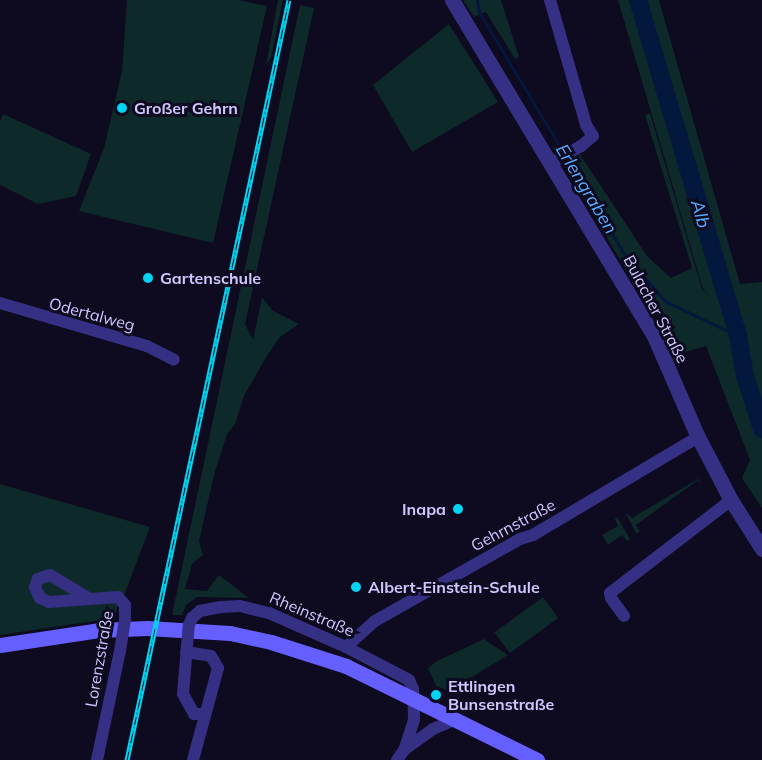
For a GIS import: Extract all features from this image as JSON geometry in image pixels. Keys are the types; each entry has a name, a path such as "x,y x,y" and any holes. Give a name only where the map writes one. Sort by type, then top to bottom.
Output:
{"main road":[{"path":"0,645 99,630 147,628 230,633 271,642 346,666 530,758"}],"street":[{"name":"Bulacher Straße","path":"452,0 556,161 654,336 698,437 731,500 762,549"},
{"path":"550,0 586,125 593,136 556,161"},
{"name":"Odertalweg","path":"0,303 147,346 174,360"},
{"name":"Gehrnstraße","path":"346,647 375,621 520,539 533,535 698,437"},
{"path":"624,616 610,598 610,593 731,500"},
{"name":"Lorenzstraße","path":"88,598 118,597 125,605 120,651 97,760"},
{"name":"Rheinstraße","path":"204,714 194,714 183,694 189,625 192,618 208,609 240,606 269,613 346,647 409,680 413,689 412,697"},
{"path":"186,649 211,656 218,668 193,760"},
{"path":"400,755 414,720 412,697"},
{"path":"400,755 433,729 456,719"}],"green space":[{"path":"127,0 239,0 267,6 213,243 79,211 104,148 122,71"},
{"path":"278,0 283,0 271,58 266,65"},
{"path":"463,0 501,0 519,57 515,59 486,12 474,17"},
{"path":"618,0 659,0 740,284 762,282 762,508 742,478 750,460 706,346 682,353 633,282 564,165 579,153 647,256 671,278 692,268 645,115 650,113 702,289 713,299 703,289"},
{"path":"300,5 314,8 245,324 253,340 262,297 273,311 299,324 280,337 268,354 244,396 235,424 227,434 214,475 199,541 203,555 192,564 185,589 207,591 219,575 249,598 197,597 186,605 182,615 172,615"},
{"path":"449,24 498,102 412,152 373,85"},
{"path":"3,114 91,154 76,196 38,204 0,185 0,122"},
{"path":"694,472 703,486 698,480 636,525 640,532 636,533 625,512 632,518 698,479"},
{"path":"0,484 150,527 125,593 118,604 115,618 0,635"},
{"path":"617,517 630,539 627,541 622,535 608,545 602,535 618,526 615,519"},
{"path":"543,597 558,618 510,653 494,632"},
{"path":"484,639 508,655 449,691 436,686 428,668 437,661"}],"waterway":[{"name":"Erlengraben","path":"477,0 479,12 563,152"},
{"name":"Alb","path":"638,0 738,336 745,376 762,429"},
{"name":"Erlengraben","path":"566,157 624,254 665,301 738,336"}],"railway":[{"path":"127,760 289,0"}],"place":[{"name":"Großer Gehrn","path":"122,108"},
{"name":"Gartenschule","path":"148,278"},
{"name":"Inapa","path":"458,509"},
{"name":"Albert-Einstein-Schule","path":"356,587"},
{"name":"Ettlingen Bunsenstraße","path":"436,695"}]}
